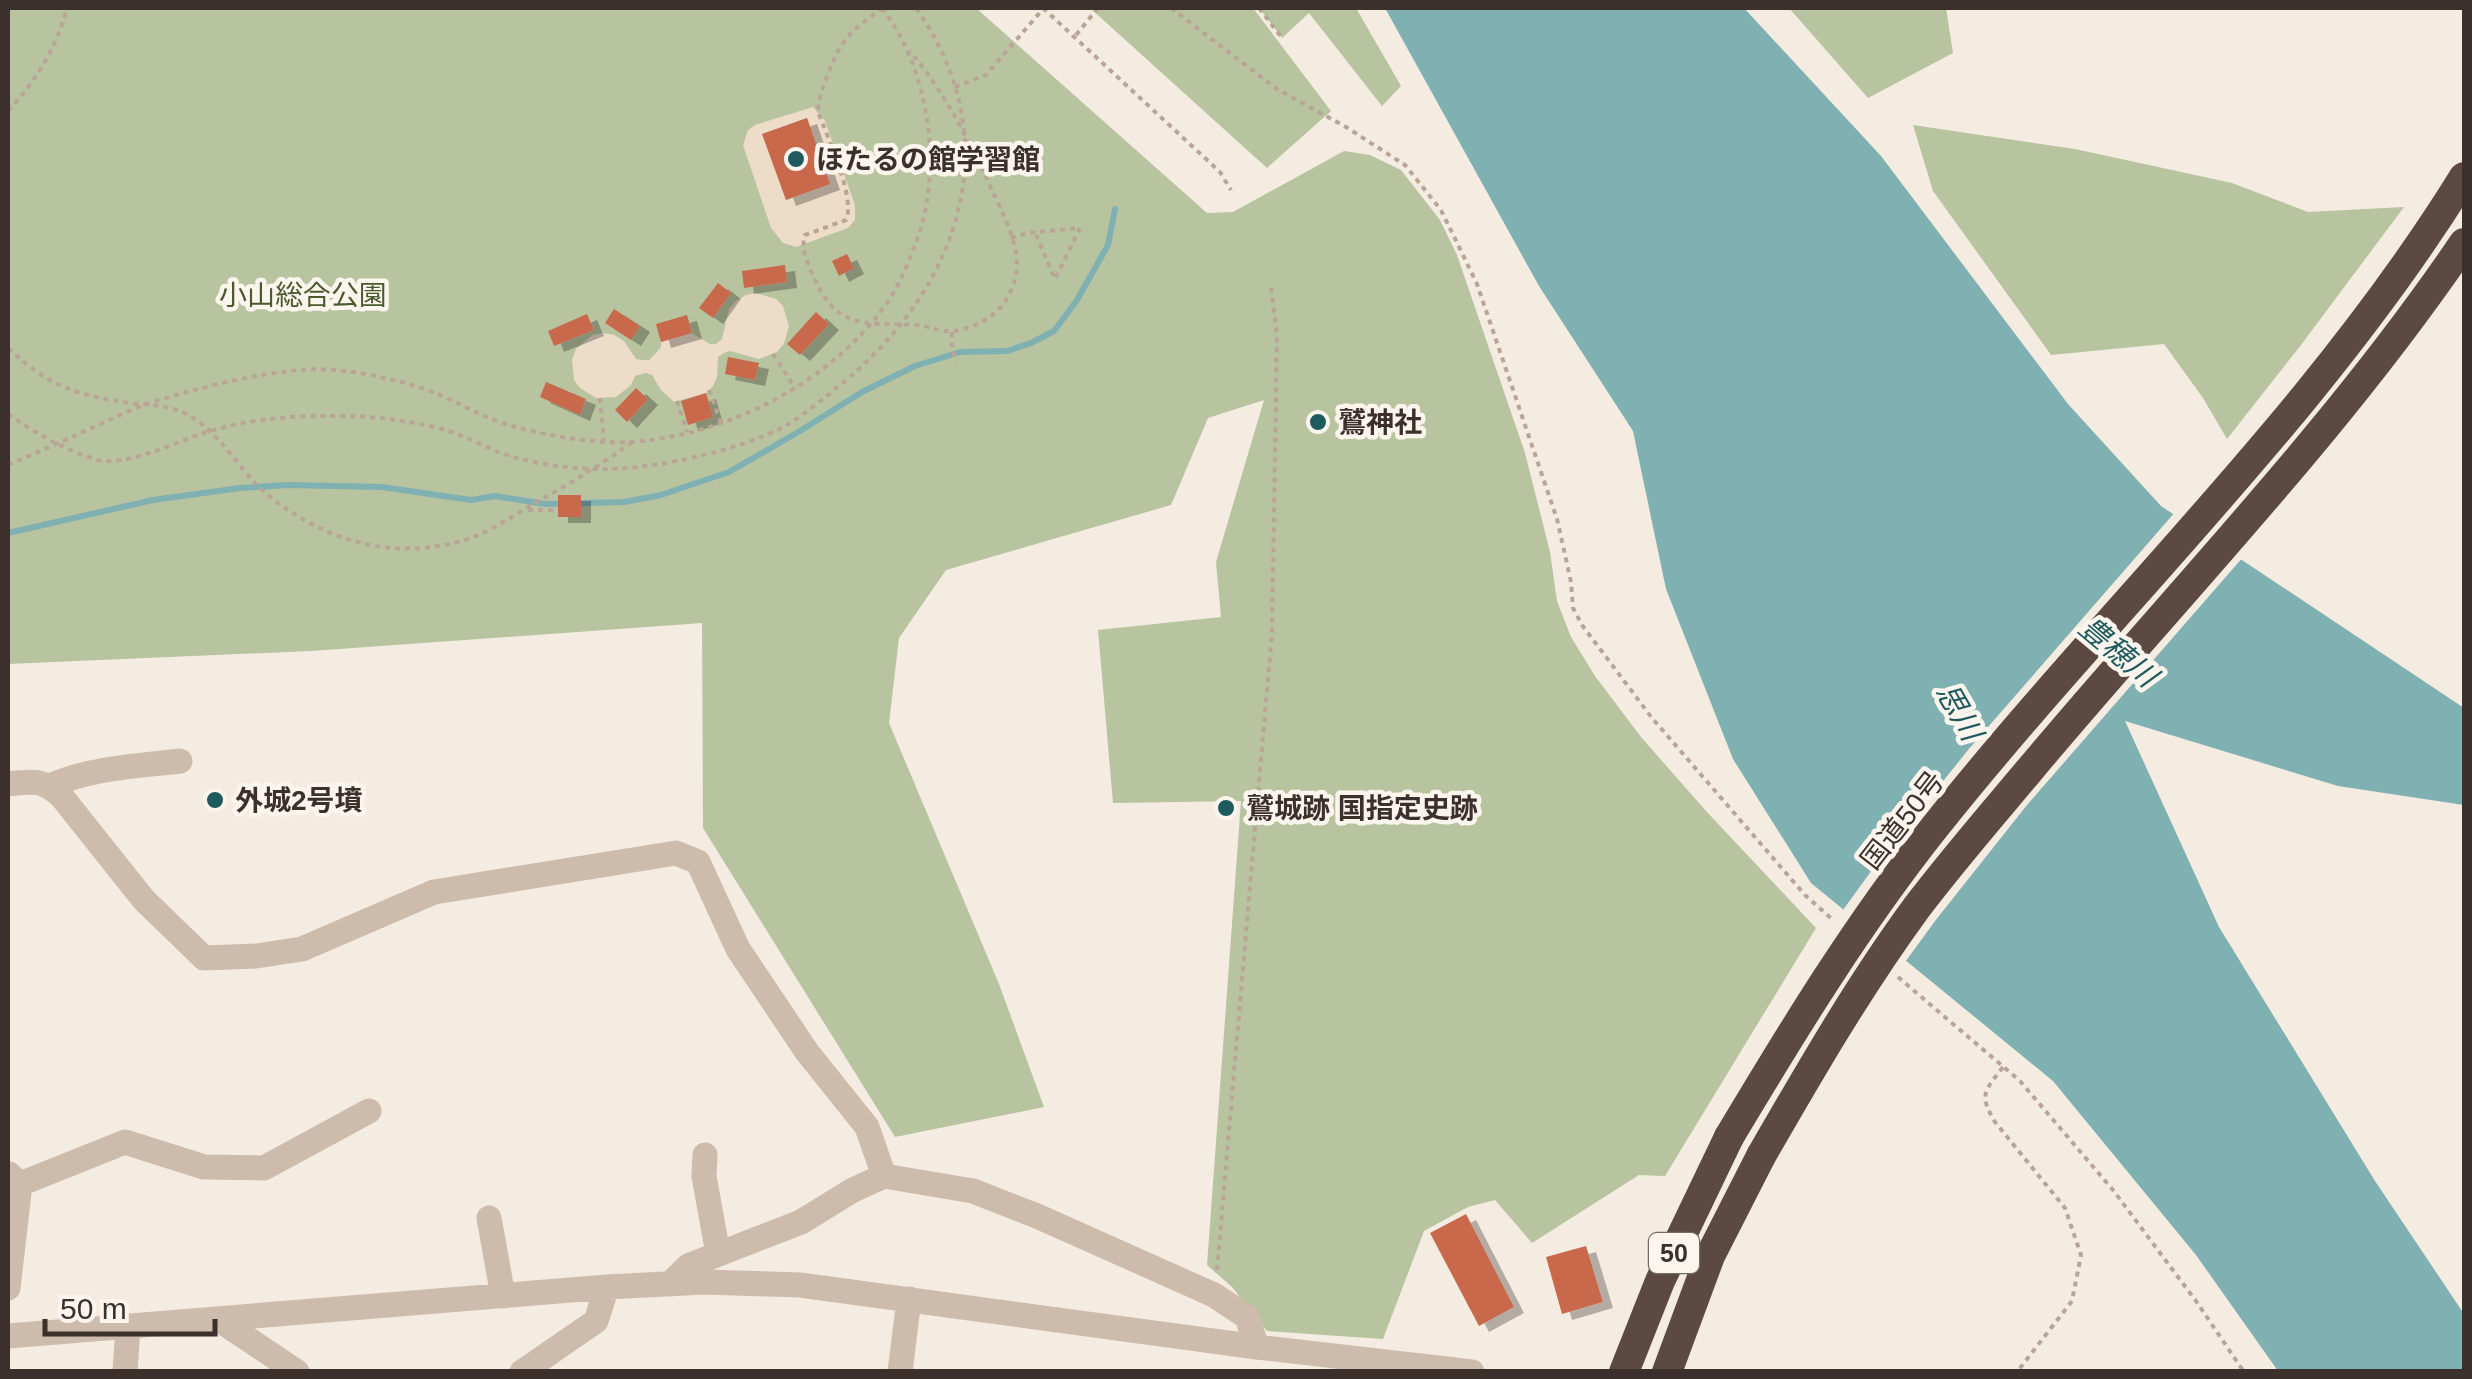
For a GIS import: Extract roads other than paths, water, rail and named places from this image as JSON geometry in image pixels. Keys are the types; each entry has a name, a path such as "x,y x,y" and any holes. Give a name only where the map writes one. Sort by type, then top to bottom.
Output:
{"highway":[{"name":"国道50号","path":"1624,1372 1660,1281 1729,1137 1815,995 1903,869 2008,740 2352,340 2464,177"},
{"name":"50","path":"1667,1372 1710,1256 1760,1156 1845,1014 1917,908 2067,725 2330,422 2464,244"}],"street":[{"path":"50,786 121,768 180,761"},
{"path":"8,784 33,782 50,786 144,900 204,958 256,956 302,948 434,892 676,853 698,862 738,948 808,1052 867,1127 884,1176"},
{"path":"8,1288 14,1178 126,1142 204,1167 264,1168 368,1111"},
{"path":"704,1155 718,1254"},
{"path":"670,1284 688,1266 801,1222 884,1176 974,1191 1214,1295 1248,1318 1257,1347"},
{"path":"489,1218 504,1296"},
{"path":"8,1336 704,1282 800,1286 1465,1371"},
{"path":"522,1372 596,1321 606,1288"},
{"path":"900,1372 909,1299"},
{"path":"218,1319 298,1372"},
{"path":"125,1372 128,1326"}],"water":[{"path":"1385,8 1744,8 1881,156 2068,404 2161,506 2464,708 2464,805 2338,786 2125,721 2219,927 2375,1181 2464,1314 2464,1371 2278,1371 2196,1255 2053,1081 1811,883 1733,759 1666,589 1633,431 1539,286"}],"waterway":[{"path":"8,533 153,500 288,485 382,487 471,500 495,496 545,504 624,502 661,495 729,472 862,392 915,366 960,352 1007,351 1054,331 1108,245 1115,209"}],"place":[{"name":"ほたるの館学習館","path":"796,159"},
{"name":"鷲神社","path":"1318,422"},
{"name":"外城2号墳","path":"215,800"},
{"name":"鷲城跡 国指定史跡","path":"1226,808"}],"park label":[{"name":"小山総合公園","path":"303,295"}],"water label":[{"name":"豊穂川","path":"2118,652"},
{"name":"思川","path":"1959,712"}]}
